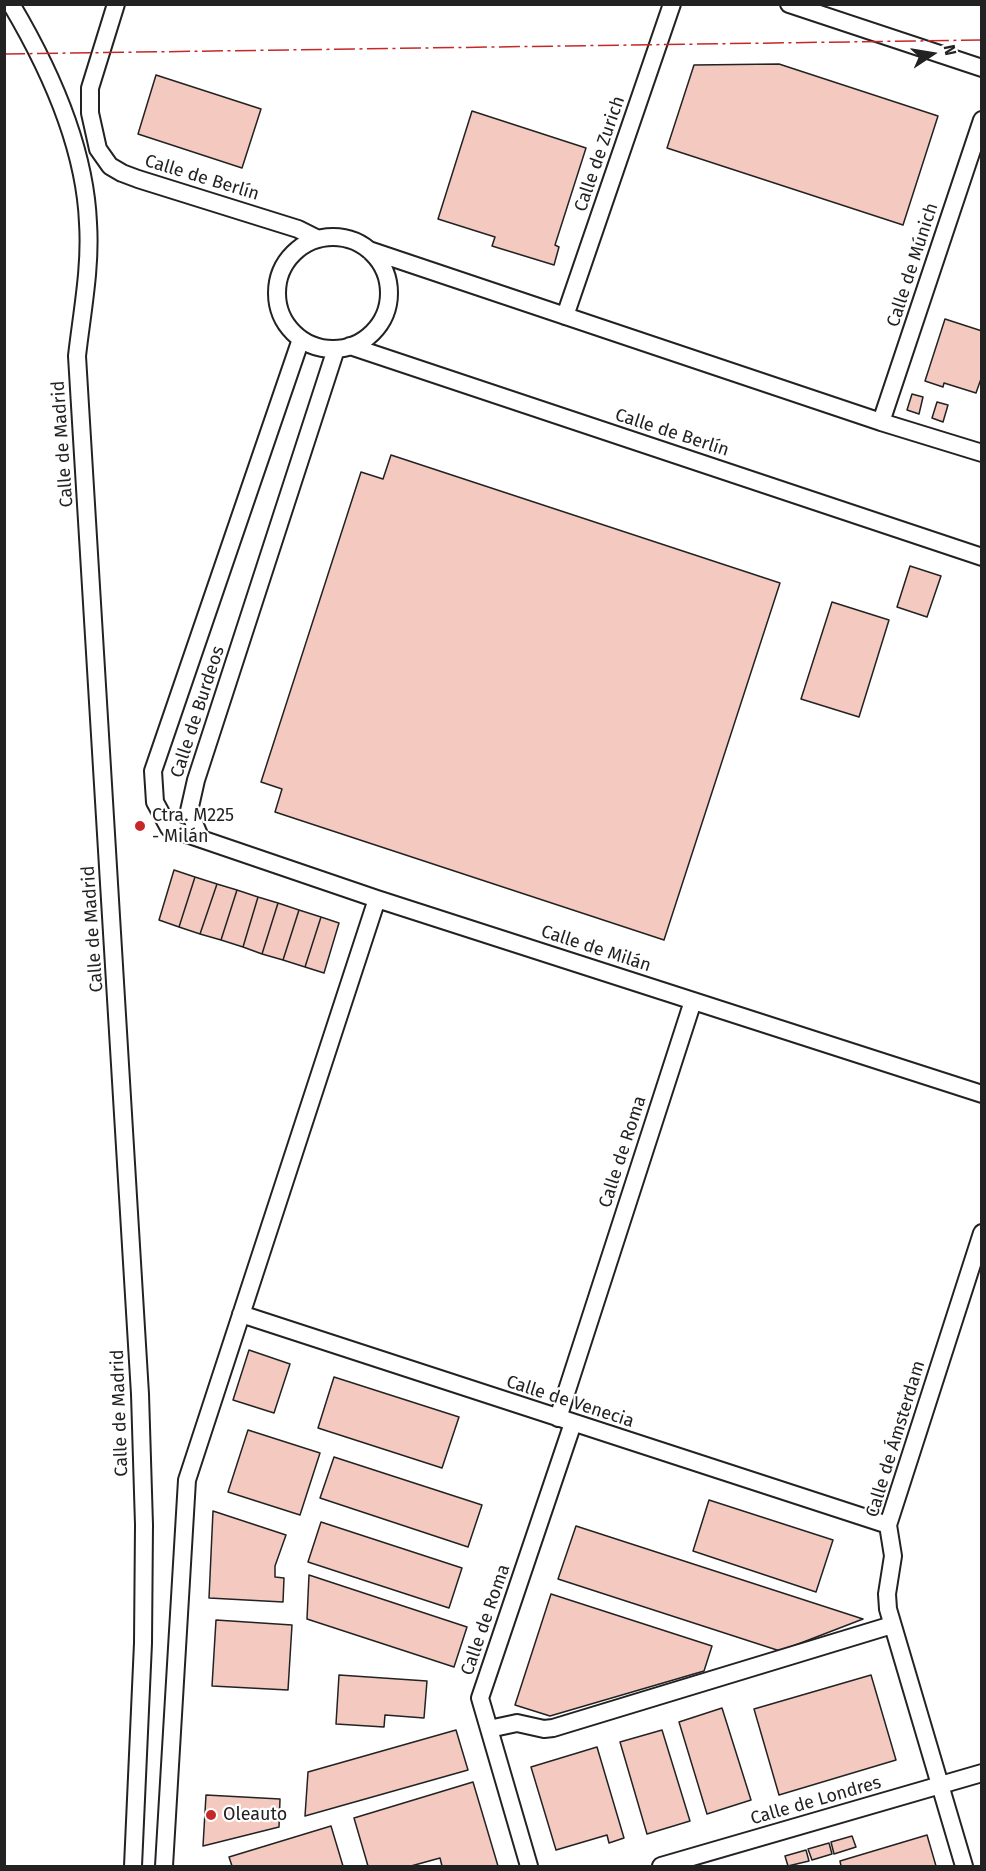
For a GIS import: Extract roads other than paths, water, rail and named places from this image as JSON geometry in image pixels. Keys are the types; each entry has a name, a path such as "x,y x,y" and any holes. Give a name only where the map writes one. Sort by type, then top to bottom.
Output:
{"street":[{"name":"Calle de Madrid","path":"11,4 43,64 62,110 80,166 89,224 86,288 77,356 132,1252 144,1525 143,1643 134,1866"},
{"name":"Calle de Berlín","path":"116,4 90,88 93,132 98,149 110,166 122,173 298,229 318,239"},
{"name":"Calle de Zurich","path":"566,316 672,4"},
{"path":"789,4 981,68"},
{"name":"Calle de Múnich","path":"881,422 981,120"},
{"path":"369,250 380,263 387,279 388,296 385,312 377,327 365,339 343,348 317,347 301,339 288,326 280,310 277,292 280,275 288,259 302,246 318,239 336,237 354,241 369,250 881,422 981,453"},
{"name":"Calle de Burdeos","path":"200,837 169,828 155,802 153,771 301,339"},
{"name":"Calle de Berlín","path":"343,348 981,556"},
{"name":"Calle de Burdeos","path":"200,837 189,811 196,780 343,348"},
{"name":"Calle de Milán","path":"200,837 376,899 981,1094"},
{"path":"164,1866 187,1480 376,899"},
{"name":"Calle de Roma","path":"529,1866 480,1698 693,1001"},
{"name":"Calle de Ámsterdam","path":"964,1866 888,1609 887,1594 893,1556 888,1525 981,1233"},
{"name":"Calle de Venecia","path":"241,1314 888,1525"},
{"path":"489,1729 517,1723 544,1729 553,1728 892,1625"},
{"name":"Calle de Londres","path":"661,1866 981,1773"}],"place":[{"name":"Ctra. M225 - Milán","path":"140,826"},
{"name":"Oleauto","path":"211,1815"}]}
